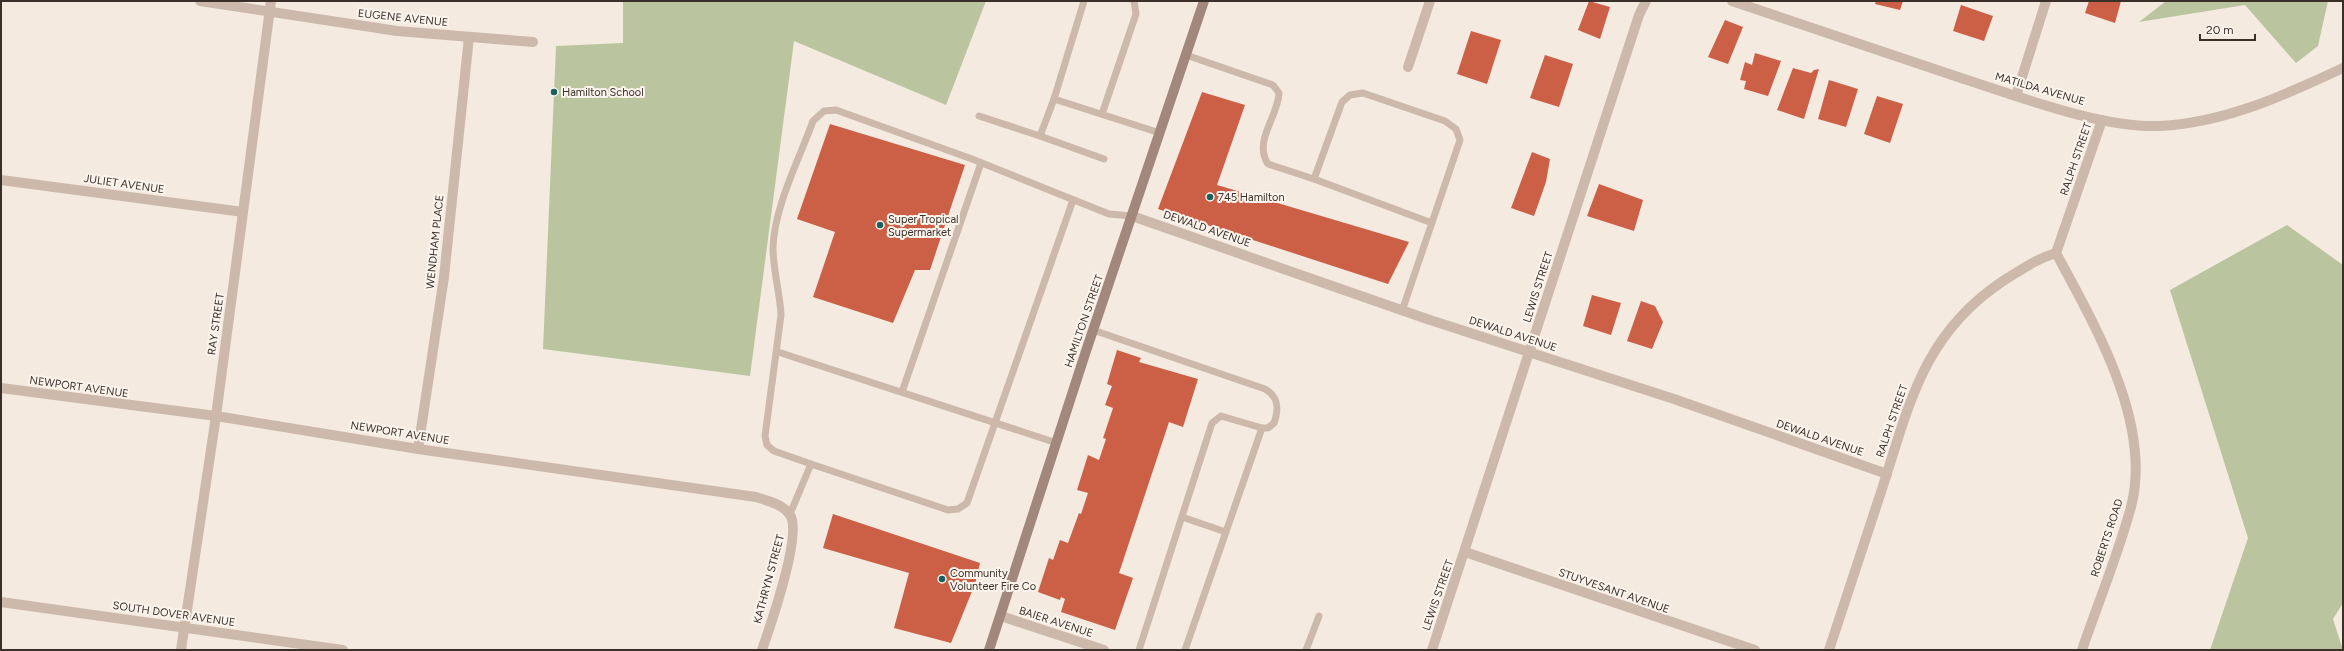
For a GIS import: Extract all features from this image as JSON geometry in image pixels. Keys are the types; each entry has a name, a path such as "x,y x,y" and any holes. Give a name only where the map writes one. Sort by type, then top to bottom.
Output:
{"street":[{"name":"EUGENE AVENUE","path":"200,1 397,30 533,42"},
{"name":"RAY STREET","path":"181,650 216,416 271,1"},
{"name":"HAMILTON STREET","path":"990,650 1093,330 1204,1"},
{"path":"1408,67 1430,1"},
{"name":"LEWIS STREET","path":"1432,650 1639,15 1646,1"},
{"name":"MATILDA AVENUE","path":"1732,1 2016,96 2102,120 2159,126 2194,121 2242,110 2296,90 2343,68"},
{"path":"2016,96 2046,1"},
{"name":"WENDHAM PLACE","path":"418,449 444,277 469,37"},
{"name":"RALPH STREET","path":"1829,650 1912,394 1938,342 1963,314 1985,293 2038,258 2056,254 2102,120"},
{"name":"JULIET AVENUE","path":"1,180 243,212"},
{"name":"DEWALD AVENUE","path":"1132,216 1402,310 1674,399 1887,474"},
{"name":"ROBERTS ROAD","path":"2056,254 2094,323 2116,374 2133,433 2134,479 2131,506 2082,650"},
{"name":"NEWPORT AVENUE","path":"1,388 216,416 418,449 756,497 781,506 790,514"},
{"name":"KATHRYN STREET","path":"762,650 776,607 794,536 794,523 790,514"},
{"name":"STUYVESANT AVENUE","path":"1465,552 1755,650"},
{"name":"SOUTH DOVER AVENUE","path":"1,602 343,650"},
{"name":"BAIER AVENUE","path":"1001,616 1104,650"}],"lane":[{"path":"1040,136 1054,99 1084,1"},
{"path":"1102,114 1136,14 1134,1"},
{"path":"1186,55 1273,85 1280,93 1279,103 1263,143 1262,155 1268,164 1314,179 1432,223"},
{"path":"1314,179 1342,102 1350,95 1362,93 1445,121 1456,129 1460,140 1402,310"},
{"path":"1054,99 1160,133"},
{"path":"1073,200 967,503 958,509 948,510 774,451 766,445 765,436 778,352 781,314 780,295 773,250 775,222 813,120 824,111 836,110 981,163 1109,214 1132,216"},
{"path":"979,116 1104,158"},
{"path":"902,392 981,163"},
{"path":"1093,330 1271,392 1277,405 1277,415 1274,423 1268,428 1262,428 1224,417 1216,418 1212,423 1140,650"},
{"path":"778,352 1056,443"},
{"path":"1185,650 1262,428"},
{"path":"790,514 811,464"},
{"path":"1182,517 1226,532"},
{"path":"1306,650 1319,616"}],"green space":[{"path":"623,1 986,1 946,105 794,41 750,376 543,349 556,46 623,43"},
{"path":"2166,1 2328,1 2318,46 2296,63 2245,5 2139,22"},
{"path":"2287,225 2343,265 2343,603 2333,619 2343,650 2210,650 2248,538 2170,290"}],"building":[{"path":"1589,1 1610,7 1600,39 1578,30"},
{"path":"1876,1 1903,1 1900,10 1875,4"},
{"path":"2089,1 2121,1 2115,23 2085,13"},
{"path":"1961,5 1993,16 1984,41 1953,31"},
{"path":"1725,20 1743,27 1728,64 1708,57"},
{"path":"1471,31 1501,40 1487,84 1457,74"},
{"path":"1755,53 1781,61 1768,96 1744,89 1746,81 1740,80 1745,62 1752,65"},
{"path":"1545,55 1573,64 1559,107 1530,98"},
{"path":"1793,68 1811,73 1814,70 1819,69 1804,119 1777,110"},
{"path":"1829,80 1858,89 1846,127 1818,119"},
{"name":"745 Hamilton","path":"1202,92 1245,105 1217,185 1409,242 1388,284 1158,209"},
{"path":"1877,96 1903,104 1890,143 1864,134"},
{"name":"Super Tropical Supermarket","path":"830,124 965,165 930,270 915,270 893,323 813,297 835,232 797,219"},
{"path":"1532,152 1550,159 1546,182 1534,216 1511,208"},
{"path":"1599,184 1643,200 1634,231 1587,216"},
{"path":"1592,295 1621,303 1611,335 1583,326"},
{"path":"1641,301 1655,306 1663,322 1652,349 1627,341"},
{"path":"1117,350 1141,358 1139,362 1198,379 1183,427 1169,422 1119,573 1133,578 1115,630 1061,612 1065,599 1061,597 1060,600 1038,592 1049,558 1053,560 1060,540 1068,543 1079,513 1081,514 1088,493 1077,490 1088,455 1099,460 1106,439 1103,438 1113,408 1105,405 1112,386 1107,384"},
{"name":"Community Volunteer Fire Co","path":"833,514 980,563 975,584 951,643 894,628 909,573 823,548"}],"place":[{"name":"Hamilton School","path":"554,92"},
{"name":"745 Hamilton","path":"1210,197"},
{"name":"Super Tropical Supermarket","path":"880,225"},
{"name":"Community Volunteer Fire Co","path":"942,579"}]}
